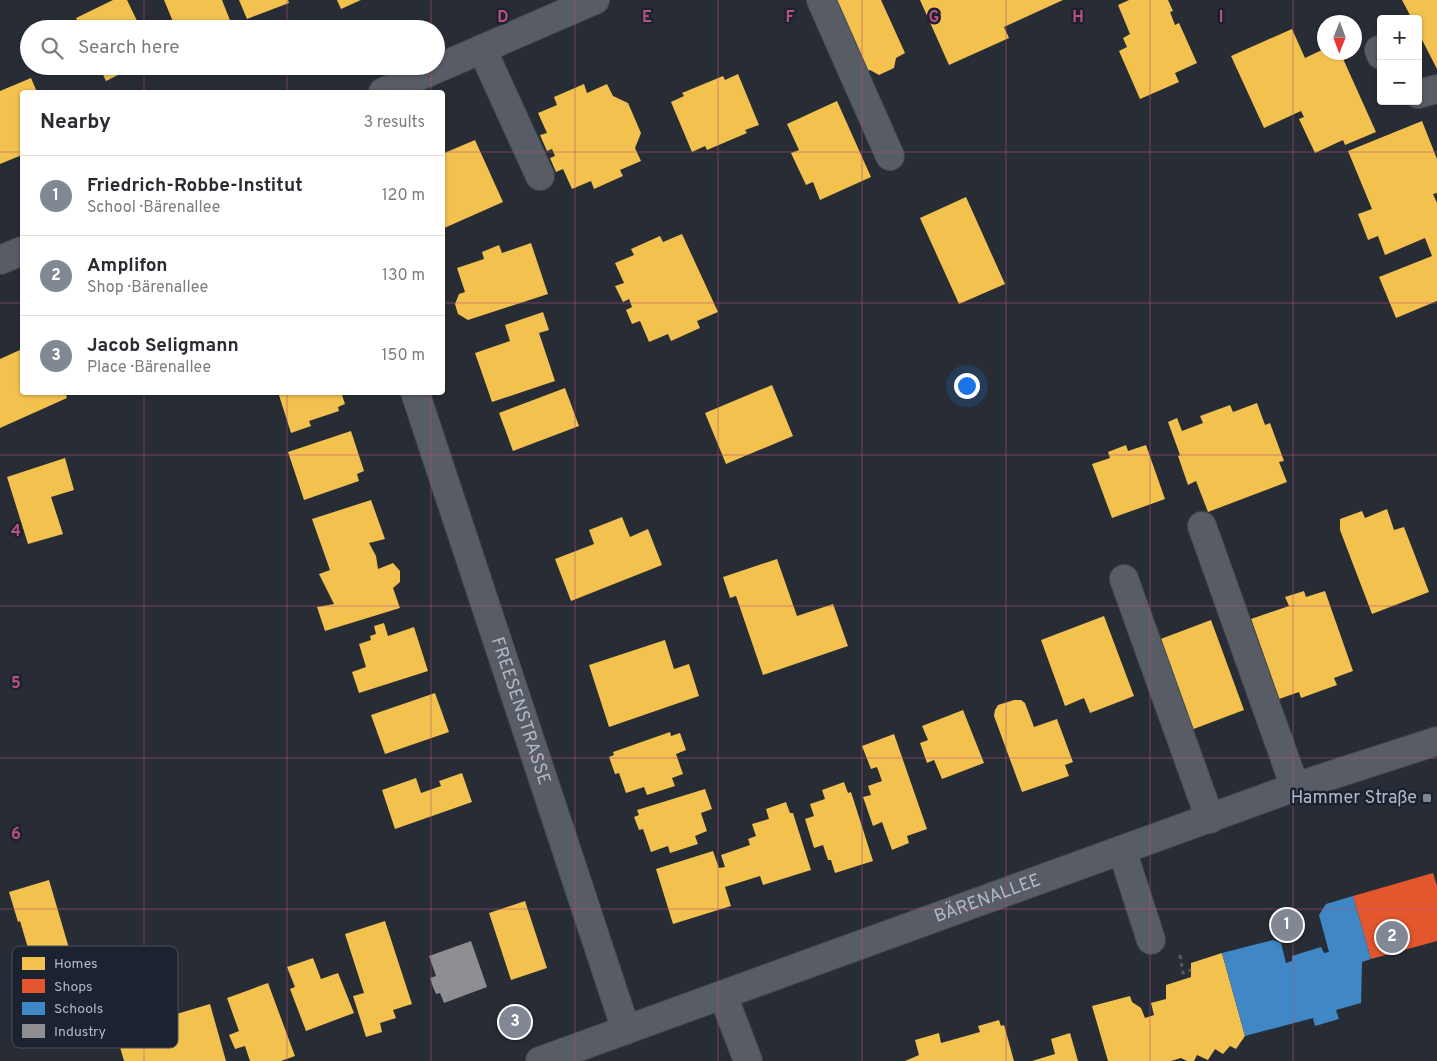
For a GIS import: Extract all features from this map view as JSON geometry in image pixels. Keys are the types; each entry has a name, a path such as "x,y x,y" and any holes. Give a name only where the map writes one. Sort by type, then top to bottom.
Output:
{"street":[{"path":"445,65 595,0"},
{"path":"821,0 890,156"},
{"path":"482,49 540,176"},
{"path":"388,90 422,75"},
{"path":"1422,93 1437,89"},
{"path":"0,260 20,251"},
{"name":"FREESENSTRASSE","path":"416,395 626,1030"},
{"path":"1202,526 1295,787"},
{"path":"1124,579 1210,819"},
{"name":"BÄRENALLEE","path":"540,1061 1295,787 1437,741"},
{"path":"1122,850 1151,940"},
{"path":"723,995 748,1061"}],"building: Homes":[{"path":"113,0 127,0 137,20 77,20 76,18"},
{"path":"164,0 222,0 230,20 172,20"},
{"path":"239,0 288,0 289,3 247,19"},
{"path":"337,0 361,0 341,9"},
{"path":"826,0 881,0 905,53 896,58 894,68 879,75 870,70 860,74"},
{"path":"920,0 1063,0 1004,27 1009,38 949,65"},
{"path":"1129,0 1168,0 1173,11 1170,12 1175,25 1179,23 1197,63 1175,73 1179,82 1140,99 1119,51 1127,47 1123,38 1130,34 1118,5"},
{"path":"1402,0 1437,0 1437,69 1422,40 1422,15 1410,15"},
{"path":"1292,29 1305,58 1317,52 1317,60 1344,60 1376,132 1345,145 1343,140 1315,153 1299,119 1304,117 1301,111 1264,128 1231,56"},
{"path":"738,74 759,125 745,130 747,133 707,150 705,146 692,152 671,102 684,96 682,93 723,76 725,80"},
{"path":"103,75 118,75 106,81"},
{"path":"31,78 36,90 20,90 20,156 0,164 0,91"},
{"path":"584,84 587,93 607,84 613,96 628,103 641,133 635,148 641,161 620,170 623,176 594,189 591,181 572,189 563,169 556,172 550,158 555,156 552,149 547,151 540,135 547,133 538,113 557,105 554,97"},
{"path":"837,101 871,177 820,200 813,182 806,185 791,153 799,150 787,124"},
{"path":"1422,121 1437,159 1437,193 1433,194 1437,203 1437,301 1396,318 1379,277 1432,256 1425,238 1385,255 1378,236 1368,240 1358,214 1372,209 1348,151"},
{"path":"475,140 503,202 445,228 445,153"},
{"path":"966,197 1005,284 959,304 920,218"},
{"path":"682,234 718,312 697,321 700,328 671,341 668,334 649,342 640,321 632,324 626,310 632,307 629,299 623,302 615,286 624,283 615,263 634,255 631,249 660,236 663,242"},
{"path":"531,243 548,294 468,320 458,314 455,304 459,294 465,292 457,268 484,259 482,252 499,245 502,253"},
{"path":"543,312 549,330 539,333 555,381 492,402 475,353 510,341 505,325"},
{"path":"20,350 20,395 66,395 67,398 0,428 0,359"},
{"path":"772,385 793,436 726,464 705,413"},
{"path":"565,388 579,426 513,451 499,413"},
{"path":"279,395 342,395 345,404 338,407 339,411 309,421 311,426 291,433"},
{"path":"1257,403 1265,425 1270,423 1284,461 1279,462 1287,482 1208,512 1196,481 1188,485 1168,422 1177,418 1182,431 1203,423 1200,416 1230,405 1233,412"},
{"path":"351,431 364,471 357,474 359,481 304,500 288,452"},
{"path":"1126,445 1128,451 1146,445 1165,499 1112,518 1092,464 1110,458 1108,452"},
{"path":"65,458 74,490 51,497 63,534 28,544 7,477"},
{"path":"371,500 385,539 369,543 376,556 378,569 393,563 400,571 400,582 393,588 400,608 325,631 317,607 334,604 319,574 330,570 312,519"},
{"path":"1387,509 1394,530 1404,527 1429,592 1372,614 1340,530 1340,519 1362,511 1365,518"},
{"path":"622,517 630,537 648,529 662,565 571,601 555,559 594,544 589,530"},
{"path":"777,559 797,616 833,604 848,646 763,675 736,596 730,598 723,577"},
{"path":"1304,591 1306,597 1325,591 1353,671 1334,678 1337,685 1301,698 1299,692 1279,699 1251,619 1289,606 1285,597"},
{"path":"1104,616 1134,696 1090,713 1084,698 1065,706 1041,640"},
{"path":"1211,620 1244,710 1191,730 1158,640"},
{"path":"384,623 388,636 414,627 428,671 359,693 352,672 366,667 359,644 371,640 370,636 376,634 374,626"},
{"path":"665,640 674,669 689,664 699,696 609,727 589,665"},
{"path":"435,693 449,732 385,754 371,715"},
{"path":"1021,700 1025,703 1034,727 1057,719 1073,762 1065,765 1069,776 1022,792 994,716 998,705"},
{"path":"963,710 984,763 942,779 934,760 927,763 920,743 928,740 922,726"},
{"path":"670,732 671,736 680,733 686,750 676,754 683,774 672,778 675,786 647,795 644,787 626,793 619,773 615,774 609,757 614,755 613,752"},
{"path":"894,734 927,829 907,836 909,843 892,850 882,822 873,826 863,797 871,795 868,786 882,781 877,767 871,769 862,746"},
{"path":"462,773 472,802 395,829 382,790 416,778 421,793 441,786 439,781"},
{"path":"844,782 848,793 851,792 873,861 835,873 823,845 814,848 805,819 814,816 810,804 825,799 822,790"},
{"path":"705,789 712,809 701,813 707,831 695,836 698,844 670,853 668,846 651,852 643,829 639,830 634,817 639,815 637,810"},
{"path":"786,802 790,813 793,813 811,870 763,885 760,876 725,887 731,906 673,924 656,869 713,851 719,868 725,867 721,855 750,845 748,839 756,836 752,824 769,819 766,809"},
{"path":"49,880 68,946 27,946 9,892"},
{"path":"525,901 547,968 511,980 489,913"},
{"path":"385,921 412,1004 393,1010 396,1018 380,1023 382,1032 366,1037 353,996 364,993 345,934"},
{"path":"1222,953 1245,1036 1236,1049 1230,1046 1223,1054 1215,1049 1208,1060 1197,1055 1194,1061 1187,1061 1181,1058 1171,1061 1108,1061 1092,1006 1130,996 1132,1002 1141,1008 1145,1018 1154,1015 1151,1003 1166,999 1166,985 1191,977 1191,963"},
{"path":"313,958 321,979 338,973 354,1013 306,1031 290,989 295,987 287,967"},
{"path":"268,983 295,1056 281,1061 250,1061 245,1046 235,1049 229,1035 239,1031 227,998"},
{"path":"210,1004 226,1061 124,1061 120,1048 178,1048 178,1014"},
{"path":"999,1020 1001,1026 1004,1025 1014,1061 905,1061 919,1055 915,1040 939,1033 941,1043 980,1032 978,1026"},
{"path":"1070,1033 1078,1061 1032,1061 1055,1054 1051,1039"}],"building: Shops":[{"path":"1433,873 1437,886 1437,941 1371,959 1353,896"}],"building: Schools":[{"path":"1353,896 1371,959 1362,962 1361,1003 1336,1010 1339,1019 1315,1026 1313,1018 1245,1036 1222,953 1273,940 1281,943 1286,963 1292,961 1292,956 1321,947 1324,953 1329,952 1319,915 1326,904"}],"building: Industry":[{"path":"471,941 487,987 444,1003 440,993 436,994 430,978 436,976 429,956"}],"place":[{"name":"Hammer Straße","path":"1427,798"},
{"name":"Friedrich-Robbe-Institut","path":"1287,925"},
{"name":"Amplifon","path":"1392,937"},
{"name":"Jacob Seligmann","path":"515,1022"}]}
